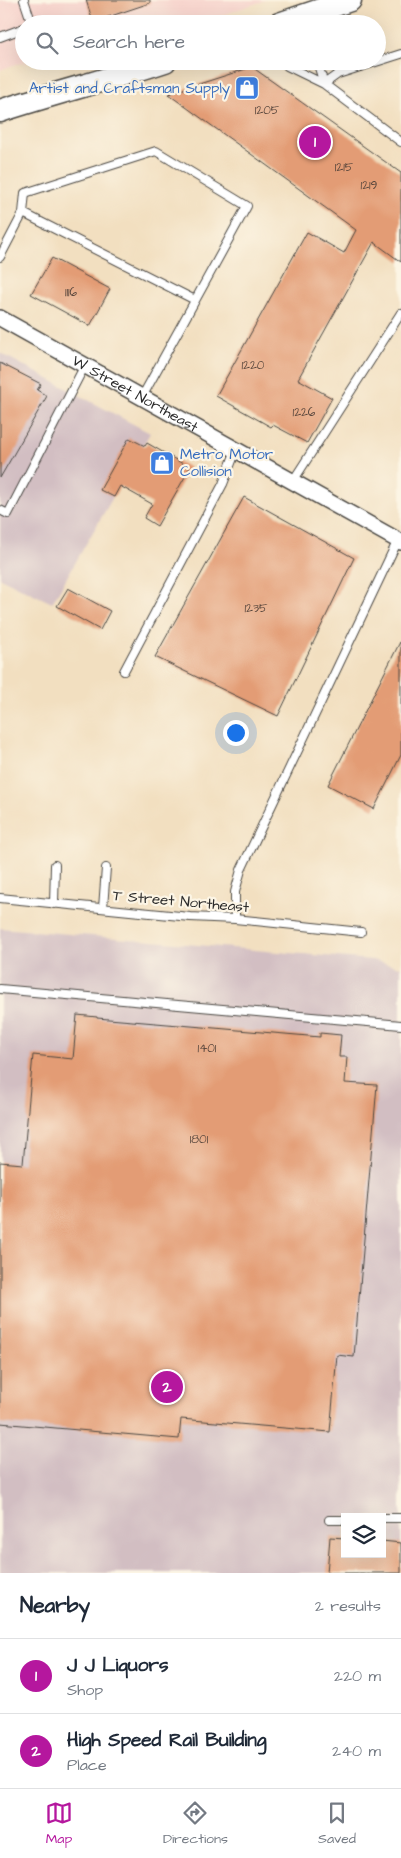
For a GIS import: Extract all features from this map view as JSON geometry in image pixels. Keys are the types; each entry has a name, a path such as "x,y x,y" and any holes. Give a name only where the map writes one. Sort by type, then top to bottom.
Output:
{"main road":[{"path":"316,15 350,0"},
{"path":"0,111 140,70"}],"street":[{"name":"W Street Northeast","path":"0,318 399,541"}],"lane":[{"path":"24,0 29,15"},
{"path":"0,37 15,31"},
{"path":"386,59 401,54"},
{"path":"294,70 324,84 401,142"},
{"path":"320,70 324,84"},
{"path":"324,84 338,74 351,70"},
{"path":"393,136 401,133"},
{"path":"0,257 23,213 25,193 156,152 247,206 142,397"},
{"path":"23,213 195,300"},
{"path":"293,481 401,313"},
{"path":"0,510 8,514 85,366"},
{"path":"124,671 223,484 236,450"},
{"path":"235,919 235,892 241,870 399,541"},
{"path":"54,904 55,865"},
{"path":"103,908 106,868"},
{"name":"T Street Northeast","path":"0,898 361,932"},
{"path":"0,989 401,1025"},
{"path":"386,1518 401,1518"},
{"path":"329,1520 341,1520"}],"shaded area":[{"path":"0,0 266,0 222,15 15,15 15,64 0,70"},
{"path":"0,353 150,433 52,603 0,578"},
{"path":"0,928 372,960 401,967 401,1573 0,1573"}],"building":[{"path":"86,0 150,0 150,3 114,15 91,15"},
{"path":"243,70 256,70 401,173 401,262 374,242 298,379 332,398 307,443 273,425 271,427 216,396 307,232 344,253 356,230 168,94"},
{"path":"52,258 110,289 90,326 31,294"},
{"path":"0,363 41,384 37,390 47,396 0,478"},
{"path":"129,438 145,446 147,443 190,468 157,526 144,518 152,504 120,486 114,497 100,490"},
{"path":"244,497 354,558 278,716 155,657"},
{"path":"68,588 110,611 100,630 57,606"},
{"path":"401,640 401,755 374,809 328,785"},
{"path":"77,1015 320,1037 320,1033 341,1035 339,1057 347,1057 345,1083 377,1085 354,1357 337,1355 330,1432 181,1419 179,1439 0,1423 0,1162 23,1164 33,1055 73,1059"},
{"path":"330,1537 341,1538 341,1558 386,1558 386,1541 401,1543 401,1573 327,1573"}],"place":[{"name":"Artist and Craftsman Supply","path":"247,88"},
{"name":"J J Liquors","path":"315,142"},
{"name":"Metro Motor Collision","path":"162,463"},
{"name":"High Speed Rail Building","path":"167,1387"}]}
